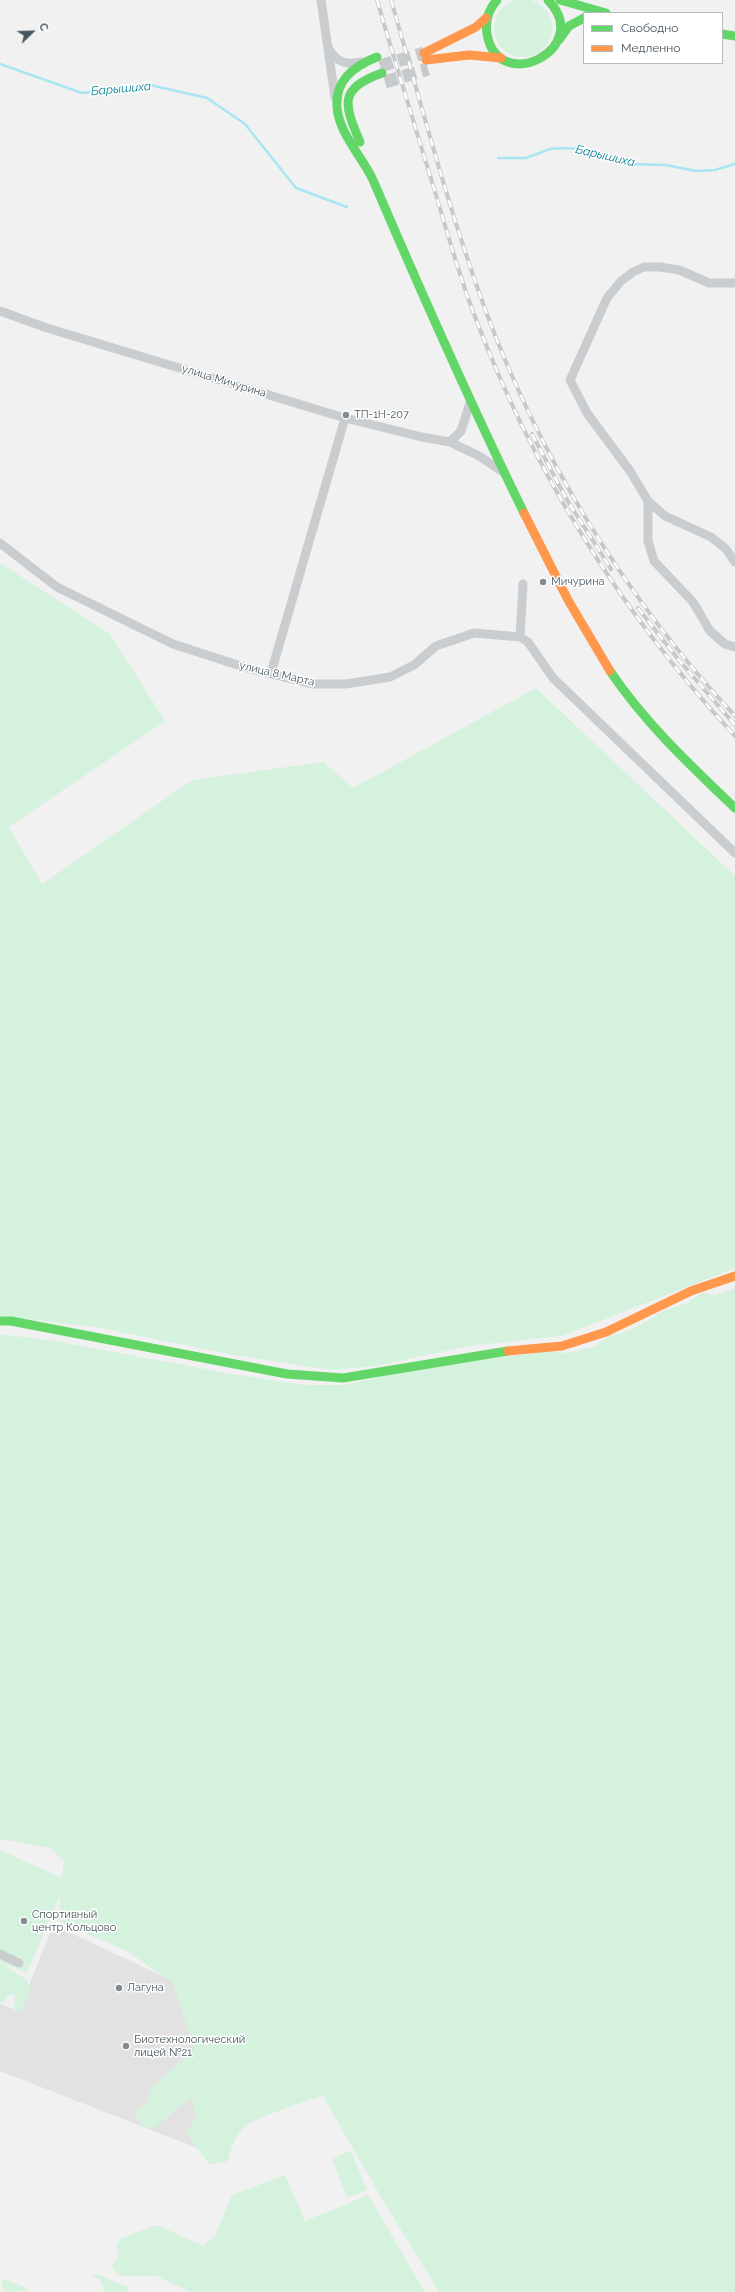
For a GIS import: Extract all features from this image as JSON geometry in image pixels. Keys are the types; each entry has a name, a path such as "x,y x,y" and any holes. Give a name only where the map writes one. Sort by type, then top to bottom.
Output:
{"main road":[{"path":"492,0 488,14 486,34 490,45 501,58"},
{"path":"497,0 488,14 476,27 425,56 469,55 501,58 518,65 530,64 541,60 551,52 569,26 583,19"},
{"path":"548,0 559,15 561,28 558,41"},
{"path":"560,0 599,12"},
{"path":"723,34 735,36"},
{"path":"381,69 363,62 353,67 338,86 337,107 341,122 365,164 470,403 504,473 594,646 618,683 644,717 735,808"},
{"path":"358,153 345,121 342,101 346,87 357,74 367,68 381,69"},
{"path":"365,164 361,143 349,115 347,102 350,91 359,82 381,69"},
{"path":"0,1320 287,1374 343,1378 491,1352 562,1346 606,1332 691,1291 735,1276"}],"street":[{"path":"321,0 337,107"},
{"path":"328,48 334,58 343,63 352,64 363,62"},
{"path":"735,283 709,283 679,270 660,267 644,267 632,272 621,281 607,298 578,359 570,380 577,396 630,471 648,501 665,516 711,537 726,549 735,562"},
{"name":"улица Мичурина","path":"0,311 47,328 345,418 450,442 473,452 504,473"},
{"path":"450,442 460,430 470,403"},
{"path":"271,673 345,418"},
{"path":"648,501 648,541 654,562 693,602 710,631 725,644 735,646"},
{"name":"улица 8 Марта","path":"0,543 57,587 173,644 247,668 312,684 346,684 390,677 414,665 436,646 474,633 520,637"},
{"path":"523,584 520,637 528,642 553,678 735,853"},
{"path":"0,1954 19,1963"}],"shaded area":[{"name":"Биотехнологический лицей №21","path":"53,1925 262,2022 210,2153 0,2071 0,2004 19,2011"}],"green space":[{"path":"523,-1 534,1 547,12 550,17 552,28 550,39 539,52 534,55 523,57 512,55 499,44 496,39 494,28 496,17 507,4 512,1"},
{"path":"0,563 110,634 165,721 9,827 42,884 192,780 324,762 353,788 536,688 735,876 735,1268 562,1336 468,1346 376,1366 331,1370 234,1355 96,1327 0,1316"},
{"path":"735,1288 735,2292 439,2292 381,2197 323,2096 283,2109 246,2126 236,2138 228,2161 209,2164 186,2133 196,2117 192,2097 155,2128 143,2127 134,2112 148,2102 149,2090 194,2049 173,1983 125,1950 58,1921 61,1893 27,1973 0,1962 0,1850 62,1878 64,1861 50,1848 0,1839 0,1334 55,1341 232,1374 305,1385 345,1385 391,1374 474,1361 550,1351 567,1353 593,1347 610,1336 631,1330 665,1310 685,1304 702,1293 717,1295"},
{"path":"0,1962 27,1980 31,1989 21,2012 14,2011 15,1995 9,1995 0,2005"},
{"path":"351,2151 367,2190 347,2198 332,2158"},
{"path":"285,2175 305,2221 368,2195 425,2292 191,2292 156,2276 121,2276 111,2267 119,2256 116,2245 121,2238 157,2225 203,2246 215,2236 232,2195"},
{"path":"96,2274 128,2287 128,2292 105,2292 99,2279 91,2276"},
{"path":"3,2279 26,2287 27,2290 6,2292 1,2286"}],"waterway":[{"name":"Барышиха","path":"0,64 82,93 150,85 207,98 245,124 296,188 347,207"},
{"name":"Барышиха","path":"498,158 526,158 550,149 564,148 580,149 630,164 666,165 696,171 715,170 735,164"}],"tunnel":[{"path":"380,66 424,53"},
{"path":"385,82 428,69"}],"railway":[{"path":"377,0 463,285 497,372 524,429 552,484 584,538 618,590 654,640 693,689 735,736"},
{"path":"391,0 459,233 485,309 507,364 532,419 560,472 622,575 695,671 735,716"},
{"path":"532,434 567,500 611,569"},
{"path":"638,608 678,659 735,725"}],"traffic: fast":[{"path":"497,0 489,12 486,25 487,34 495,53 508,62 524,64 539,59 552,48 560,34 559,18 548,0"},
{"path":"560,0 602,12"},
{"path":"559,40 569,26 583,19"},
{"path":"723,34 735,36"},
{"path":"377,57 354,70 343,82 337,97 339,117 346,136 373,180 446,347 524,513"},
{"path":"360,142 350,117 348,99 351,92 358,85 382,73"},
{"path":"610,671 653,726 735,808"},
{"path":"0,1321 11,1321 287,1374 343,1378 508,1351"}],"traffic: slow":[{"path":"424,53 476,27 486,18"},
{"path":"426,60 469,55 501,58"},
{"path":"524,513 568,600 610,671"},
{"path":"508,1351 562,1346 606,1332 691,1291 735,1276"}],"place":[{"name":"ТП-1Н-207","path":"346,415"},
{"name":"Мичурина","path":"543,582"},
{"name":"Спортивный центр Кольцово","path":"24,1921"},
{"name":"Лагуна","path":"119,1988"},
{"name":"Биотехнологический лицей №21","path":"126,2046"}]}
